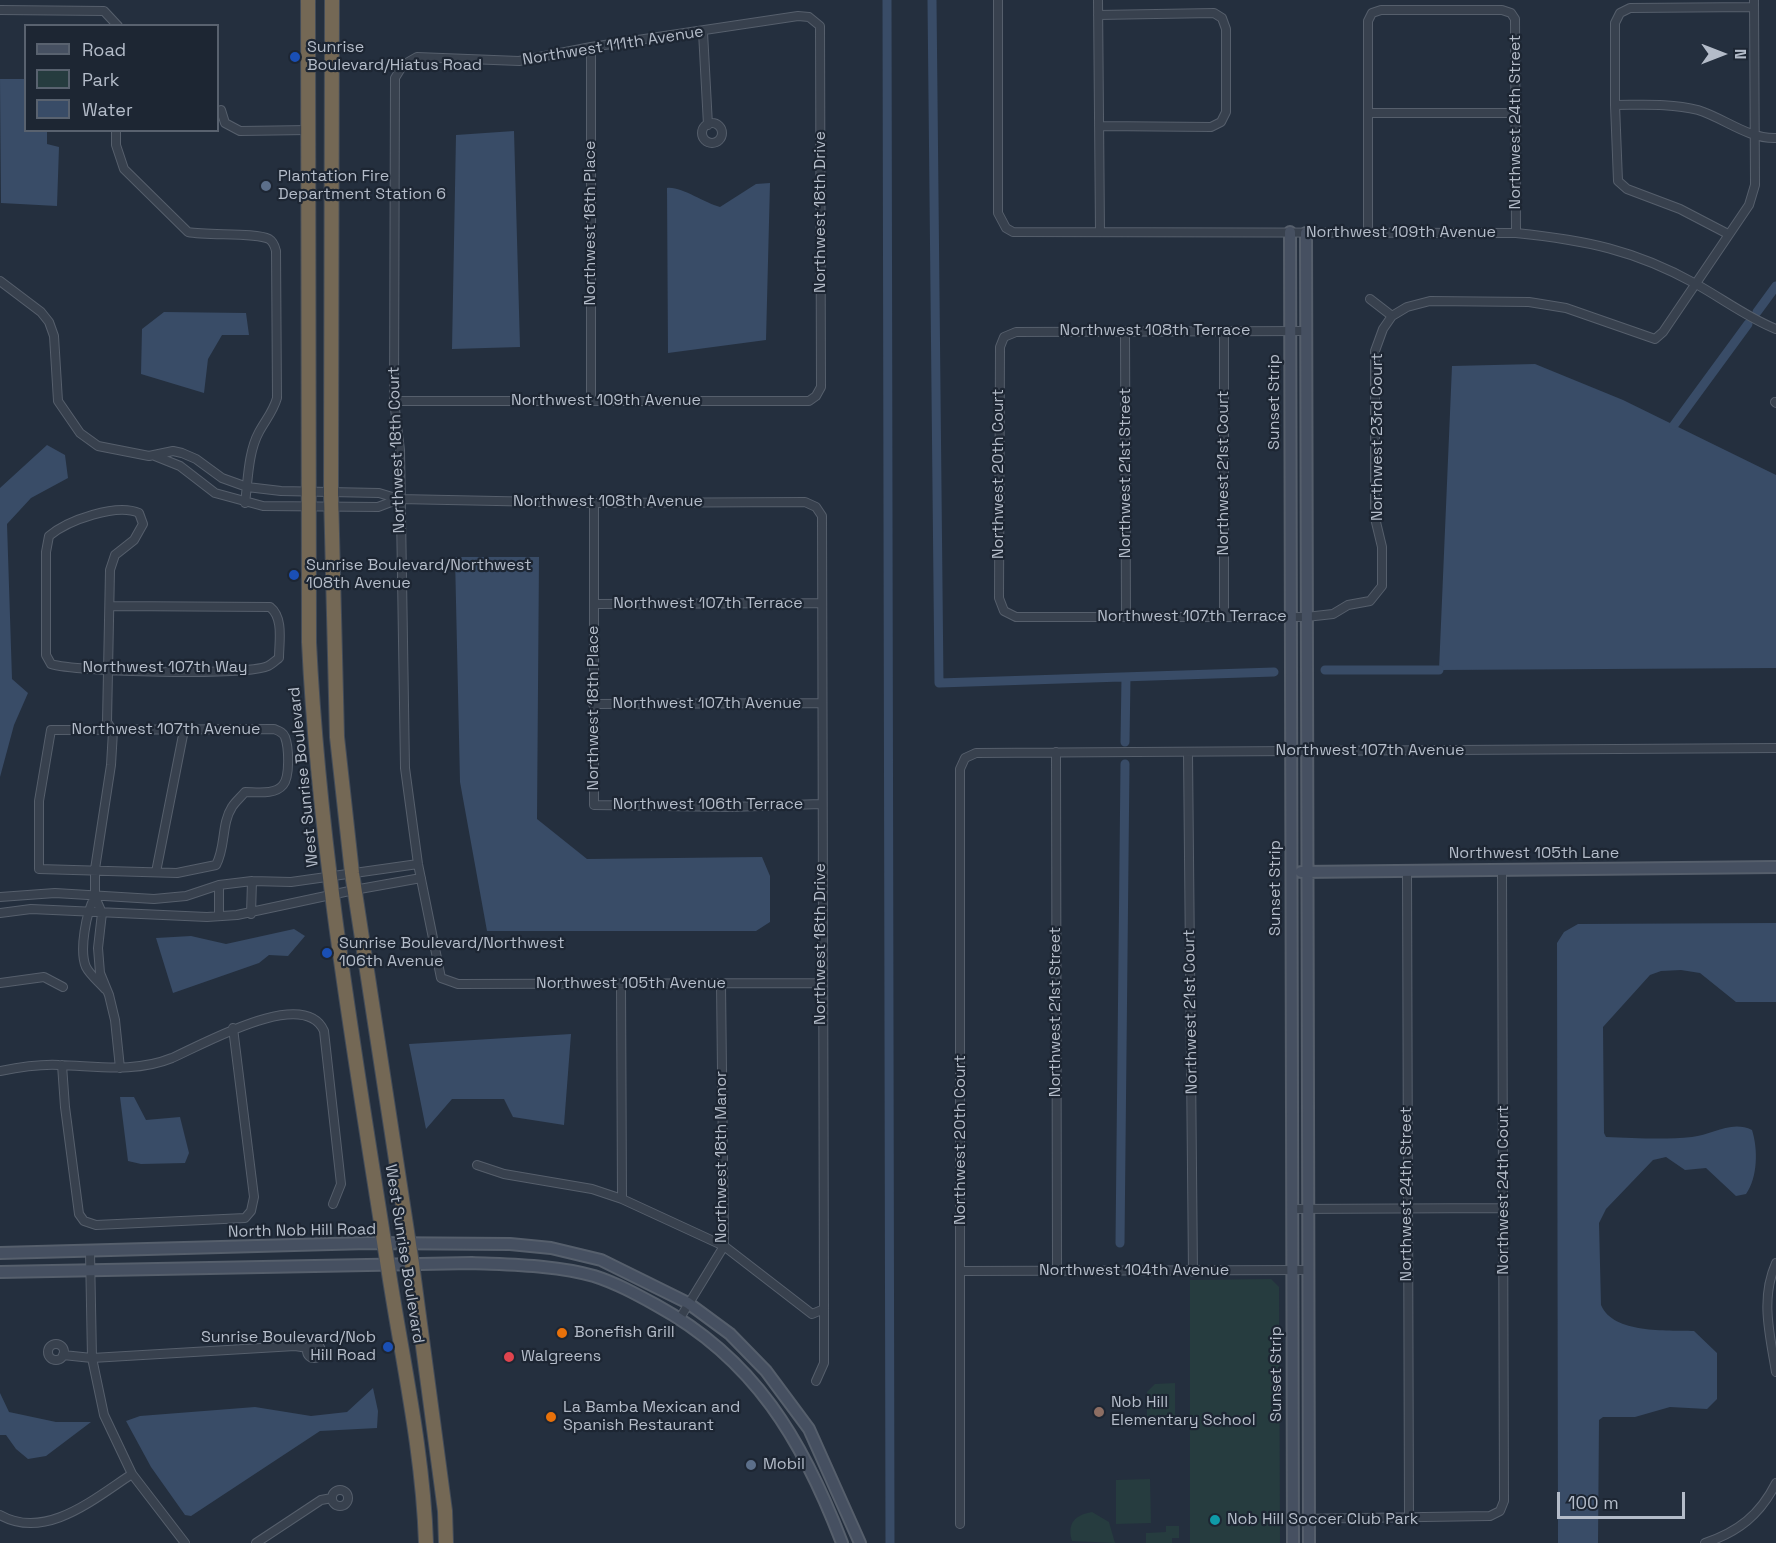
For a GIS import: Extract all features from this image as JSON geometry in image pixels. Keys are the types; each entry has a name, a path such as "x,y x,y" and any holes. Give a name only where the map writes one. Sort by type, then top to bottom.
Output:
{"highway":[{"name":"West Sunrise Boulevard","path":"308,0 309,642 314,738 330,876 387,1265 416,1435 426,1543"},
{"name":"West Sunrise Boulevard","path":"332,0 331,499 337,737 354,890 412,1264 445,1511 446,1543"}],"street":[{"name":"Northwest 109th Avenue","path":"998,0 998,213 1006,228 1013,232 1516,233 1568,238 1617,248 1658,264 1776,329"},
{"path":"1098,0 1100,232"},
{"path":"1370,299 1392,316 1407,307 1430,302 1529,302 1566,308 1619,324 1655,339 1664,332 1749,205 1755,185 1754,4 1630,8 1620,13 1615,23 1618,181 1628,189 1680,209 1728,234"},
{"path":"0,10 104,12 116,24"},
{"name":"Northwest 24th Street","path":"1369,113 1368,21 1372,13 1392,10 1502,10 1511,13 1515,19 1516,233"},
{"path":"1098,15 1214,13 1222,18 1226,29 1226,112 1221,122 1211,127 1099,126"},
{"name":"Northwest 111th Avenue","path":"403,65 417,57 519,61 591,47 798,16 809,17 820,26"},
{"name":"Northwest 18th Drive","path":"816,396 821,387 820,26"},
{"path":"703,32 708,125"},
{"name":"Northwest 18th Place","path":"591,47 591,400"},
{"name":"Northwest 18th Court","path":"403,65 395,78 394,401 400,450 405,768 418,864 441,978"},
{"path":"1615,105 1677,106 1700,111 1755,135 1776,138"},
{"path":"221,110 225,123 240,131 308,130"},
{"path":"1368,232 1369,113 1515,113"},
{"path":"116,132 116,145 124,170 188,232 269,239 276,252 277,398 273,413 259,432 245,503"},
{"name":"Sunset Strip","path":"1290,232 1293,1543"},
{"name":"Sunset Strip","path":"1305,233 1309,1543"},
{"name":"Northwest 108th Avenue","path":"0,281 41,312 49,322 54,336 58,401 80,433 98,446 124,453 155,456 180,466 215,493 245,503 308,507 331,499 379,493 399,499 594,503 805,501 816,507"},
{"name":"Northwest 23rd Court","path":"1377,595 1382,586 1383,547 1376,518 1376,351 1383,329 1392,316"},
{"name":"Northwest 21st Street","path":"1125,331 1126,616"},
{"name":"Northwest 21st Court","path":"1224,331 1224,616"},
{"name":"Northwest 108th Terrace","path":"1004,337 1016,332 1306,331"},
{"name":"Northwest 20th Court","path":"1004,337 1000,347 999,574 999,598 1004,611"},
{"name":"Northwest 109th Avenue","path":"394,401 809,401 816,396"},
{"name":"Northwest 108th Avenue","path":"155,456 172,451 182,453 222,478 248,487 308,491 331,499 378,507 399,499"},
{"name":"Northwest 18th Place","path":"594,503 594,805"},
{"name":"Northwest 18th Drive","path":"816,507 822,516 821,983 824,1309 824,1363 816,1381"},
{"name":"Northwest 107th Way","path":"130,509 139,513 143,524 141,532 115,555 110,570 110,606 270,607 276,612 279,620 279,658 267,667 239,670 108,671 51,664 46,655 49,536 56,530 82,518 130,509"},
{"name":"Northwest 107th Terrace","path":"1004,611 1016,617 1306,617 1333,614 1347,605 1370,601 1377,595"},
{"name":"Northwest 107th Terrace","path":"595,604 821,603"},
{"path":"110,606 107,722 113,731 111,765 95,869 95,897 102,913 98,948 100,973 110,994 120,1068"},
{"name":"Northwest 107th Avenue","path":"593,705 821,703"},
{"name":"Northwest 107th Avenue","path":"95,869 39,869 39,801 51,730 274,729 281,732 286,739 287,775 283,785 275,791 246,792 232,806 227,817 222,854 216,865 177,873 156,872"},
{"path":"95,869 156,872 184,730"},
{"name":"Northwest 107th Avenue","path":"965,758 976,753 1056,752 1776,748"},
{"name":"Northwest 21st Street","path":"1056,752 1057,1271"},
{"name":"Northwest 21st Court","path":"1188,753 1193,1272"},
{"name":"Northwest 20th Court","path":"960,1524 960,769 965,758"},
{"name":"Northwest 106th Terrace","path":"594,805 730,807 821,804"},
{"path":"0,897 55,893 154,899 186,896 219,885 252,881 291,882 418,864"},
{"name":"Northwest 105th Lane","path":"1291,872 1776,867"},
{"name":"Northwest 24th Court","path":"1409,1518 1490,1516 1500,1510 1504,1501 1502,869"},
{"name":"Northwest 24th Street","path":"1407,870 1409,1518"},
{"path":"0,913 31,909 219,916 251,914 333,894 421,878"},
{"path":"251,914 252,881"},
{"path":"219,885 219,916"},
{"path":"95,897 86,912 84,958 86,968 110,994"},
{"path":"0,983 44,977 63,987"},
{"name":"Northwest 105th Avenue","path":"441,978 458,984 821,983"},
{"path":"621,984 622,1199"},
{"name":"Northwest 18th Manor","path":"680,1318 724,1246 721,984"},
{"path":"0,1071 41,1065 120,1068 171,1058 233,1028 279,1017 308,1015 320,1021 324,1031 341,1184 333,1204"},
{"path":"62,1065 64,1107 79,1214 84,1221 96,1225 245,1218 251,1211 254,1197 233,1028"},
{"path":"477,1165 504,1174 592,1189 622,1199 724,1246 812,1314 824,1309"},
{"path":"1292,1209 1504,1208"},
{"name":"North Nob Hill Road","path":"0,1253 385,1244 510,1244 571,1252 601,1260 688,1303 730,1334 783,1392 810,1429 860,1543"},
{"path":"90,1252 92,1358 104,1415 132,1474 185,1543"},
{"name":"North Nob Hill Road","path":"0,1272 472,1263 569,1270 614,1284 680,1318 718,1347 769,1400 814,1473 843,1543"},
{"path":"1776,1263 1770,1276 1766,1306 1776,1372"},
{"name":"Northwest 104th Avenue","path":"961,1271 1308,1270"},
{"path":"63,1355 92,1358 295,1346 308,1348"},
{"path":"0,1515 9,1520 32,1523 54,1520 87,1503 132,1474"},
{"path":"1705,1543 1746,1523 1758,1513 1776,1483"},
{"path":"256,1543 321,1500 332,1498"},
{"path":"1293,1519 1409,1518"}],"green space":[{"path":"1271,1279 1279,1287 1280,1543 1190,1543 1190,1280"},
{"path":"1175,1383 1175,1419 1147,1420 1147,1392 1155,1384"},
{"path":"1150,1479 1151,1523 1116,1524 1116,1480"},
{"path":"1092,1512 1109,1522 1115,1543 1072,1541 1070,1530 1073,1521 1081,1515"},
{"path":"1166,1526 1179,1526 1179,1538 1172,1538 1172,1543 1146,1543 1146,1533 1166,1532"}],"water":[{"path":"0,79 24,79 24,132 47,132 47,144 59,147 57,206 1,203"},
{"path":"514,131 520,347 452,349 456,135"},
{"path":"770,183 766,340 668,353 667,188 679,190 720,207 756,184"},
{"path":"164,312 246,313 249,335 222,335 208,359 204,393 141,374 142,329"},
{"path":"1535,364 1623,400 1776,475 1776,668 1439,670 1452,366"},
{"path":"47,445 65,455 68,478 31,498 7,524 12,679 28,693 14,725 0,777 0,488"},
{"path":"455,557 539,557 537,819 587,859 762,857 770,876 770,922 756,931 487,931 460,782"},
{"path":"1776,923 1776,1002 1736,1002 1700,973 1681,970 1661,971 1650,975 1603,1027 1604,1133 1606,1137 1681,1138 1699,1136 1729,1127 1744,1127 1752,1130 1756,1163 1753,1180 1746,1194 1736,1196 1706,1168 1685,1170 1666,1157 1653,1160 1606,1209 1599,1223 1601,1305 1607,1314 1629,1326 1656,1330 1694,1331 1717,1353 1717,1399 1707,1409 1670,1407 1635,1417 1603,1417 1599,1420 1598,1543 1558,1543 1557,943 1564,932 1578,924"},
{"path":"294,929 305,936 288,956 269,955 259,963 173,993 156,938 191,936 226,944"},
{"path":"571,1034 564,1125 513,1117 504,1099 452,1099 426,1129 409,1044"},
{"path":"120,1097 134,1097 146,1120 180,1117 189,1153 185,1163 141,1164 128,1161"},
{"path":"373,1388 378,1411 377,1428 320,1431 191,1516 185,1515 151,1467 126,1421 140,1416 255,1407 311,1416 347,1412"},
{"path":"0,1393 9,1412 56,1422 91,1422 46,1456 28,1459 16,1449 6,1435 0,1435"}],"waterway":[{"path":"887,0 890,1543"},
{"path":"932,0 939,683 1274,672"},
{"path":"1757,312 1776,286"},
{"path":"1674,425 1748,324"},
{"path":"1325,670 1439,670"},
{"path":"1125,742 1126,677"},
{"path":"1120,1243 1125,764"}],"place":[{"name":"Sunrise Boulevard/Hiatus Road","path":"295,57"},
{"name":"Plantation Fire Department Station 6","path":"266,186"},
{"name":"Sunrise Boulevard/Northwest 108th Avenue","path":"294,575"},
{"name":"Sunrise Boulevard/Northwest 106th Avenue","path":"327,953"},
{"name":"Bonefish Grill","path":"562,1333"},
{"name":"Sunrise Boulevard/Nob Hill Road","path":"388,1347"},
{"name":"Walgreens","path":"509,1357"},
{"name":"Nob Hill Elementary School","path":"1099,1412"},
{"name":"La Bamba Mexican and Spanish Restaurant","path":"551,1417"},
{"name":"Mobil","path":"751,1465"},
{"name":"Nob Hill Soccer Club Park","path":"1215,1520"}]}
